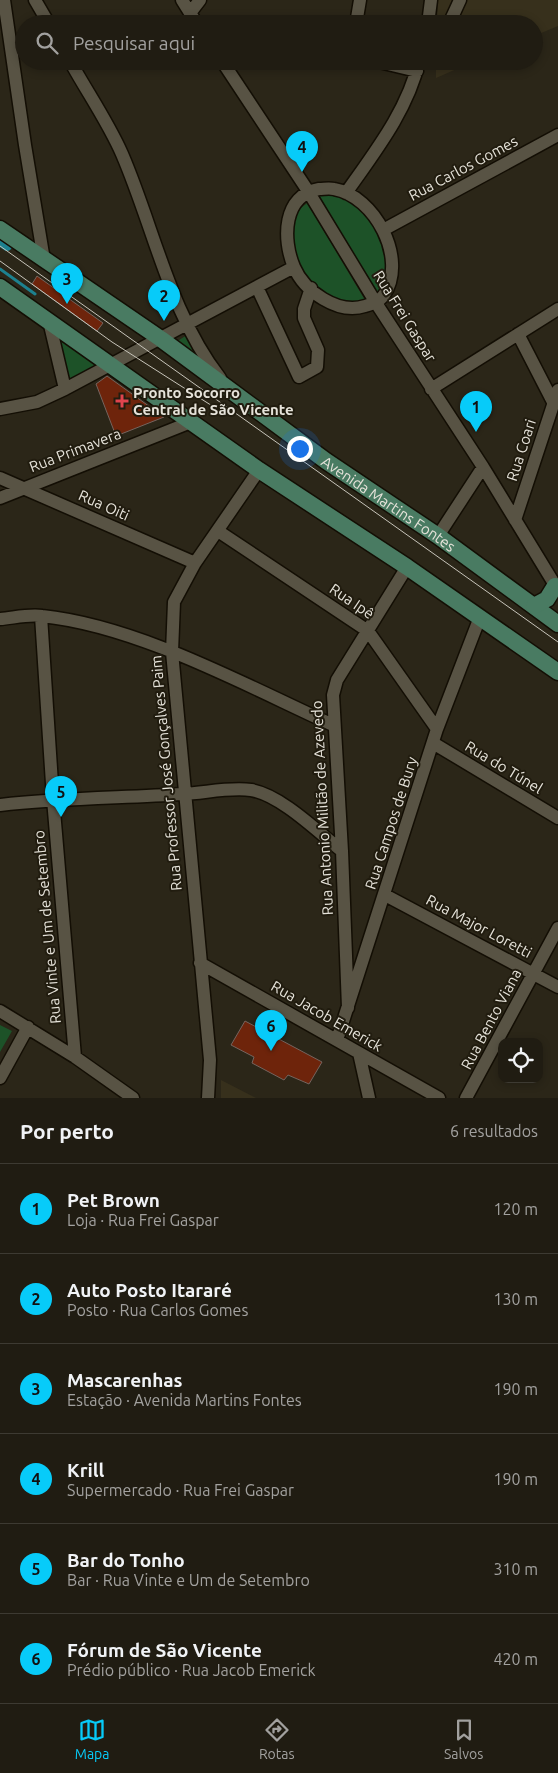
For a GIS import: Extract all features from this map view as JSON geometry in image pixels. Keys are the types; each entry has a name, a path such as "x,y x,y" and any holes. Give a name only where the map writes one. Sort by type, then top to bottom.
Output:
{"main road":[{"name":"Avenida Martins Fontes","path":"0,229 161,339 326,461 438,536 558,624"},
{"path":"4,292 49,321 259,470 407,567 558,672"},
{"path":"534,606 547,599 557,588"}],"street":[{"path":"4,0 23,135 44,260"},
{"path":"35,0 44,15"},
{"path":"182,0 192,15"},
{"path":"195,15 200,0"},
{"path":"358,15 360,0"},
{"path":"429,15 431,0"},
{"path":"453,15 460,0"},
{"path":"75,70 122,153 187,325 207,361 231,392"},
{"name":"Rua Frei Gaspar","path":"228,70 308,191 376,303 483,467 557,588"},
{"path":"346,193 391,125 416,70"},
{"name":"Rua Carlos Gomes","path":"383,230 558,135"},
{"path":"334,189 346,193 365,206 383,230 390,251 391,280 384,296 376,303 349,309 332,304 311,288 294,267 286,229 290,213 297,200 308,191 334,189"},
{"path":"0,409 37,402 65,389 112,366 294,267"},
{"path":"257,287 299,377 317,367 318,350 304,318 304,309 311,288"},
{"path":"431,389 558,309"},
{"path":"49,321 65,389"},
{"path":"518,334 556,396"},
{"name":"Rua Coari","path":"515,520 556,396"},
{"name":"Rua Primavera","path":"0,498 23,487 191,422"},
{"path":"438,536 483,467"},
{"name":"Rua Professor José Gonçalves Paim","path":"208,1098 210,1060 172,652 174,603 195,563 259,470"},
{"name":"Rua Oiti","path":"0,478 195,563"},
{"name":"Rua Ipê","path":"218,531 368,631 437,729"},
{"name":"Rua Antonio Militão de Azevedo","path":"348,1008 333,694 337,680 407,567"},
{"path":"0,619 41,616 114,631 172,652 333,725"},
{"name":"Rua Vinte e Um de Setembro","path":"41,616 53,799 75,1057"},
{"name":"Rua Campos de Bury","path":"337,1040 437,729 480,617"},
{"name":"Rua do Túnel","path":"433,744 558,818"},
{"path":"0,805 53,799 252,790 273,798 342,851"},
{"name":"Rua Major Loretti","path":"385,895 558,988"},
{"name":"Rua Bento Viana","path":"466,1098 558,928"},
{"name":"Rua Jacob Emerick","path":"200,963 439,1098"},
{"path":"0,1011 75,1057 132,1098"},
{"path":"0,1078 28,1027"},
{"path":"359,1053 369,1098"}],"shaded area":[{"path":"438,0 558,0 558,26 543,32 543,15 437,15"},
{"path":"436,70 454,70 436,78"},
{"path":"221,1080 256,1098 221,1098"}],"green space":[{"path":"327,193 350,200 371,220 380,233 387,273 377,297 319,195"},
{"path":"307,203 365,300 361,304 334,300 322,292 305,273 298,261 291,237 292,224 297,212"},
{"path":"59,334 101,362 69,379"},
{"path":"187,335 197,353 195,355 176,342"},
{"path":"0,1025 12,1031 0,1052"}],"building":[{"path":"37,276 103,323 97,331 32,284"},
{"name":"Pronto Socorro Central de São Vicente","path":"107,376 164,417 116,436 96,384"},
{"path":"245,1021 322,1062 309,1084 288,1075 284,1080 252,1063 254,1057 231,1045"}],"waterway":[{"path":"0,241 7,246"},
{"path":"0,269 35,294"}],"tram line":[{"path":"0,246 558,642"},
{"path":"0,261 112,342 217,409"}],"place":[{"name":"Krill","path":"302,172"},
{"name":"Mascarenhas","path":"67,304"},
{"name":"Auto Posto Itararé","path":"164,321"},
{"name":"Pronto Socorro Central de São Vicente","path":"122,401"},
{"name":"Pet Brown","path":"476,432"},
{"name":"Bar do Tonho","path":"61,817"},
{"name":"Fórum de São Vicente","path":"271,1051"}]}
